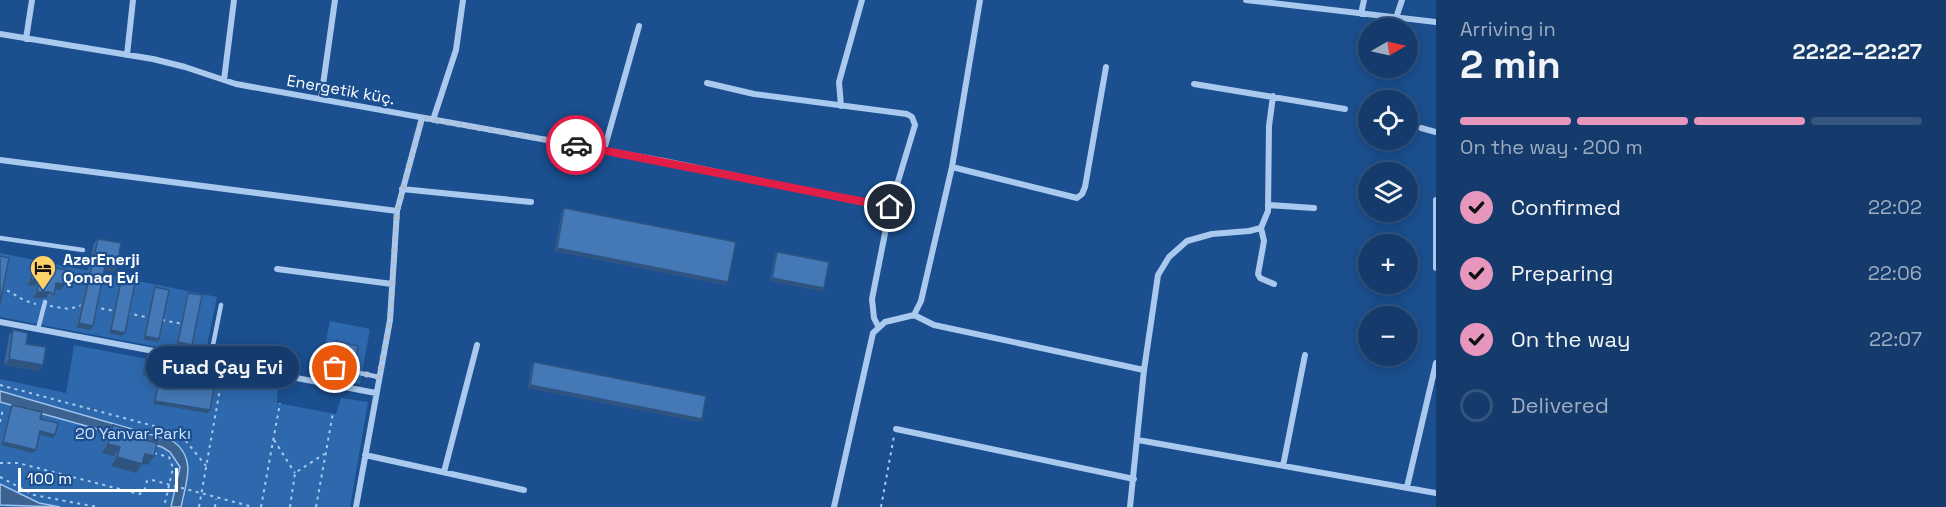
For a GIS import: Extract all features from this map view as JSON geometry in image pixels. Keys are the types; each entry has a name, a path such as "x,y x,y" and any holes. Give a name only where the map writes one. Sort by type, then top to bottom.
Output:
{"street":[{"path":"26,39 32,0"},
{"path":"127,55 133,0"},
{"path":"224,80 234,0"},
{"path":"321,99 335,0"},
{"path":"433,120 456,50 463,0"},
{"path":"841,106 839,82 862,0"},
{"path":"914,315 921,301 952,167 980,0"},
{"path":"1246,0 1396,18 1402,0"},
{"path":"1361,14 1364,0"},
{"path":"1418,20 1436,22"},
{"path":"604,150 639,26"},
{"name":"Energetik küç.","path":"0,34 185,66 224,80 604,150 890,207"},
{"path":"952,167 1077,198 1082,195 1106,67"},
{"path":"707,83 754,94 907,114 912,117 915,125 890,207 872,299 874,318 878,326"},
{"path":"1194,84 1345,109"},
{"path":"1273,96 1269,126 1268,205 1261,228 1264,241 1258,274 1260,278 1274,284"},
{"path":"356,507 390,320 397,211 422,118"},
{"path":"1421,128 1436,132"},
{"path":"0,160 397,211"},
{"path":"402,189 531,202"},
{"path":"1436,200 1436,268"},
{"path":"1268,205 1314,208"},
{"path":"1130,507 1144,370 1158,275 1169,257 1187,241 1200,236 1261,228"},
{"path":"277,269 392,284"},
{"path":"834,507 869,344 878,326 914,315 934,325 1144,370"},
{"path":"0,321 376,393"},
{"path":"444,472 477,345"},
{"path":"1283,466 1305,355"},
{"path":"1407,487 1436,363"},
{"path":"896,429 1134,479"},
{"path":"1138,440 1436,493"},
{"path":"365,455 524,490"}],"lane":[{"path":"0,238 83,250"},
{"path":"38,329 44,304"},
{"path":"210,360 221,305"},
{"path":"335,368 379,377"}],"path":[{"path":"0,288 11,292 21,301 69,309 86,305 186,325"},
{"path":"199,507 225,363"},
{"path":"0,385 169,430 182,436 206,466"},
{"path":"261,507 280,403"},
{"path":"0,422 3,409"},
{"path":"316,507 333,413"},
{"path":"881,507 896,429"},
{"path":"273,439 295,473 290,507"},
{"path":"151,452 169,457 172,461 170,485 164,507"},
{"path":"295,473 326,453"},
{"path":"0,463 18,463 140,494 144,492 147,481 202,491 216,499 253,507"},
{"path":"0,477 34,495 97,507"},
{"path":"215,507 216,499"},
{"path":"59,507 60,500"}],"green space":[{"path":"0,253 217,297 205,356 0,317"},
{"path":"330,321 370,329 360,384 319,376"},
{"name":"20 Yanvar Parkı","path":"74,345 278,384 277,403 336,414 341,398 368,402 350,507 0,507 0,379 66,393"}],"shaded area":[{"path":"0,391 173,441 185,455 188,471 181,507 171,507 180,467 170,452 162,447 0,402"},
{"path":"0,484 39,503 60,507 0,505"}],"building":[{"path":"564,208 736,242 728,282 557,248"},
{"path":"98,239 121,243 117,267 105,265 93,326 79,323"},
{"path":"777,252 829,262 824,288 772,278"},
{"path":"0,256 9,258 0,304"},
{"path":"34,264 68,270 65,284 56,283 54,295 50,292 37,292 39,280 31,279"},
{"path":"121,281 135,283 125,333 111,330"},
{"path":"155,287 169,290 159,339 145,336"},
{"path":"188,293 202,295 192,345 178,342"},
{"path":"13,330 28,333 26,344 46,347 43,365 9,359"},
{"path":"336,341 358,346 355,364 332,359"},
{"path":"146,359 195,369 194,373 216,377 210,410 155,401 160,375 144,372"},
{"path":"534,362 706,396 702,419 530,385"},
{"path":"12,405 42,412 40,419 58,423 55,435 40,431 36,450 3,442"},
{"path":"113,425 140,433 138,438 157,443 154,456 145,454 142,464 117,457 120,447 108,444"}],"way so far":[{"path":"335,368 379,377 390,320 397,211 422,118 576,145"}],"place":[{"name":"AzərEnerji Qonaq Evi","path":"43,291"},
{"name":"Fuad Çay Evi","path":"335,368"}],"route":[{"path":"576,145 890,207"}]}
